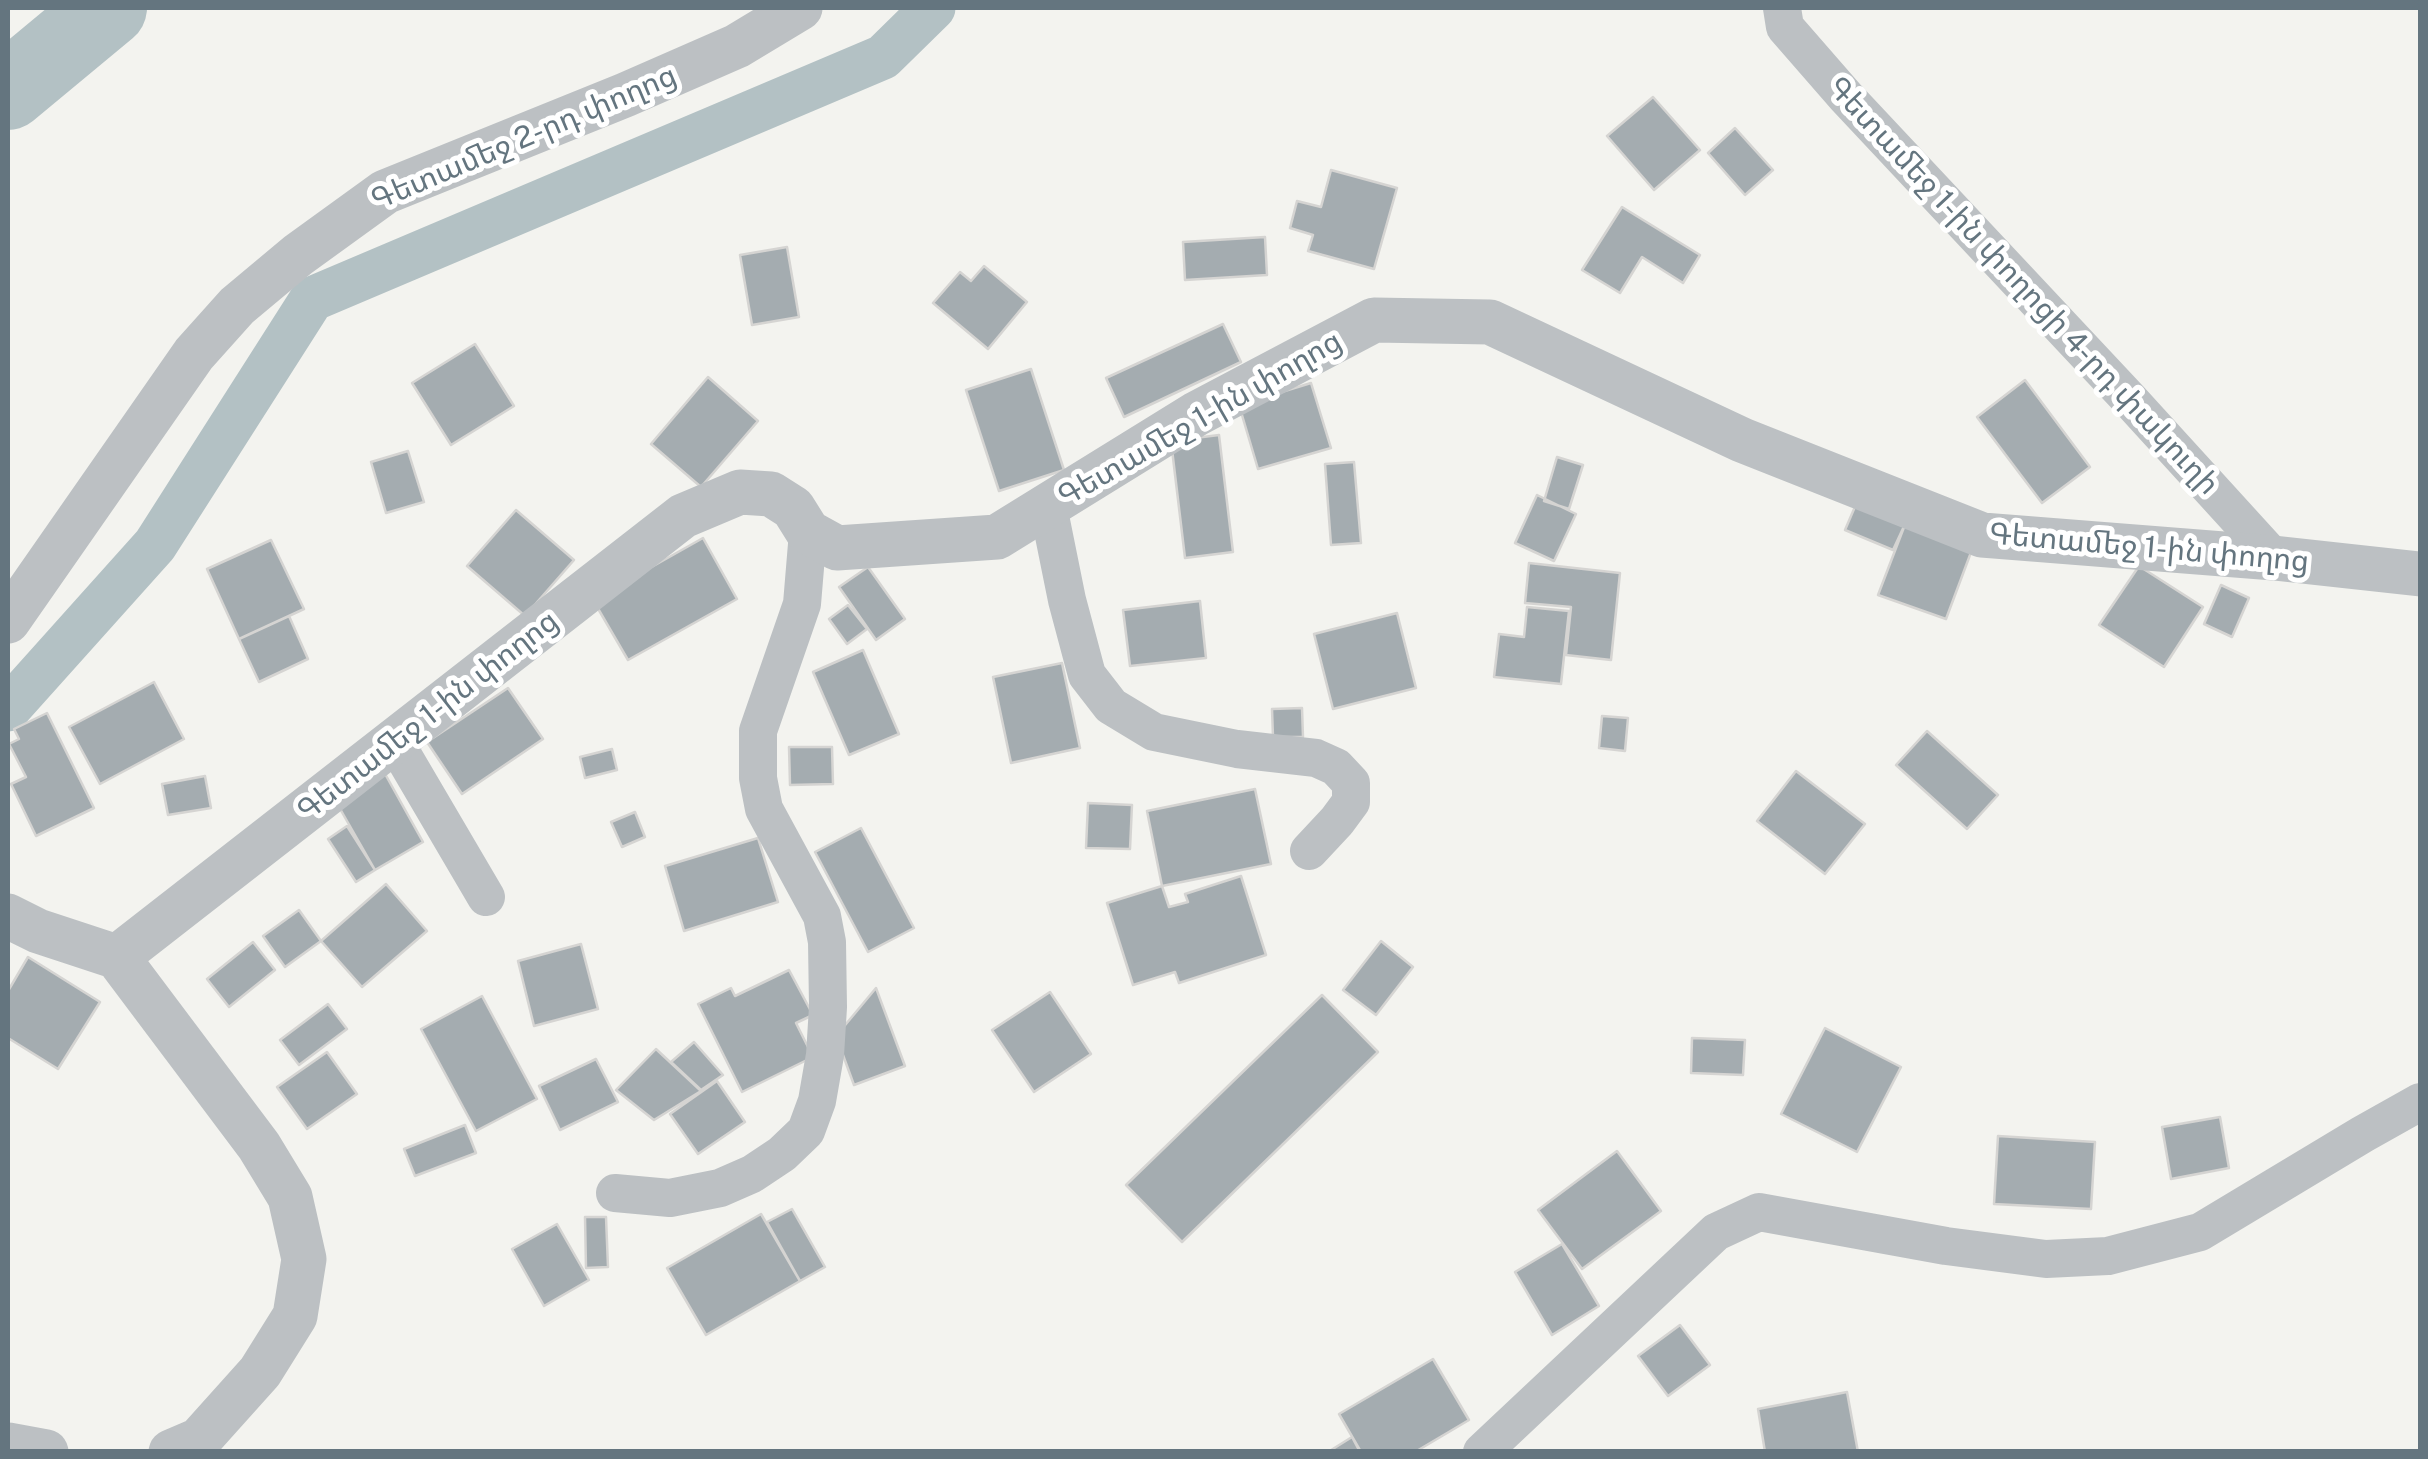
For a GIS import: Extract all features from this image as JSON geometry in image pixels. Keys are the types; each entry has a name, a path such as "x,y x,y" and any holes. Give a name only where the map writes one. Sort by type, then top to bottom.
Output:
{"street":[{"name":"Գետամեջ 2-րդ փողոց","path":"8,621 194,354 237,306 298,255 385,192 737,46 801,8"},
{"name":"Գետամեջ 1-ին փողոցի 4-րդ փակուղի","path":"1782,8 1785,27 1846,96 2274,558"},
{"name":"Գետամեջ 1-ին փողոց","path":"117,957 683,516 740,492 770,494 793,508 808,532 836,548 997,538 1196,414 1374,320 1490,322 1742,440 1982,535 2420,574"},
{"path":"1048,506 1087,675 1111,706 1154,732 1238,749 1316,758 1336,767 1350,783 1350,802 1309,851"},
{"path":"615,1193 670,1198 720,1188 752,1174 782,1154 806,1131 817,1101 826,1039 826,942 822,916 764,809 758,778 758,731 802,604 808,532"},
{"path":"395,742 486,896"},
{"path":"8,916 117,957 259,1146 290,1197 304,1259 295,1316 260,1372 200,1440 171,1452"},
{"path":"1482,1452 1716,1232 1759,1212 1946,1246 2046,1259 2108,1256 2200,1232 2420,1102"},
{"path":"8,1444 46,1452"}],"building":[{"path":"1653,97 1700,150 1654,190 1607,136"},
{"path":"1735,128 1773,170 1745,195 1708,153"},
{"path":"1331,170 1397,188 1374,269 1308,251 1313,235 1290,228 1297,201 1321,207"},
{"path":"1622,207 1700,255 1683,283 1642,257 1620,293 1582,270"},
{"path":"1265,237 1267,275 1185,280 1183,242"},
{"path":"787,247 799,317 752,325 740,255"},
{"path":"984,266 1027,302 988,349 933,303 960,272 971,281"},
{"path":"1223,324 1241,362 1124,417 1106,378"},
{"path":"475,344 514,406 451,445 412,383"},
{"path":"1031,369 1064,470 999,491 966,390"},
{"path":"708,377 758,421 701,487 651,444"},
{"path":"2025,380 2090,467 2042,503 1977,417"},
{"path":"1311,383 1331,448 1258,469 1239,405"},
{"path":"1219,435 1233,552 1185,558 1171,441"},
{"path":"408,451 424,502 386,513 371,462"},
{"path":"1557,457 1583,465 1569,509 1544,501"},
{"path":"1354,462 1361,543 1331,545 1325,464"},
{"path":"1537,495 1576,514 1554,561 1515,543"},
{"path":"1857,502 1906,522 1893,550 1845,530"},
{"path":"516,510 574,560 525,616 467,566"},
{"path":"1906,522 1973,547 1946,619 1878,595"},
{"path":"703,538 737,599 628,660 593,600"},
{"path":"271,540 304,609 239,639 207,569"},
{"path":"1529,563 1620,573 1611,660 1566,655 1571,607 1525,603"},
{"path":"2139,566 2203,607 2164,667 2099,625"},
{"path":"868,567 905,619 876,640 839,587"},
{"path":"2221,585 2249,598 2232,637 2204,624"},
{"path":"1200,601 1206,658 1130,666 1123,610"},
{"path":"848,605 867,629 847,644 829,619"},
{"path":"1527,607 1569,611 1561,684 1494,677 1499,634 1524,637"},
{"path":"1397,613 1416,688 1333,709 1314,634"},
{"path":"289,616 308,659 259,682 239,639"},
{"path":"863,650 899,734 849,755 813,672"},
{"path":"1062,663 1080,748 1011,763 993,677"},
{"path":"154,682 184,739 100,784 69,727"},
{"path":"508,688 543,739 462,794 427,742"},
{"path":"1302,708 1303,737 1273,737 1272,709"},
{"path":"47,713 94,808 36,836 11,784 26,777 9,744 19,739 14,729"},
{"path":"1602,716 1628,718 1625,751 1599,748"},
{"path":"1927,731 1998,795 1967,829 1896,765"},
{"path":"789,747 832,747 833,784 790,785"},
{"path":"612,749 617,770 585,778 580,757"},
{"path":"1796,771 1865,824 1825,874 1757,821"},
{"path":"384,772 423,842 375,870 335,800"},
{"path":"205,776 211,808 168,815 162,784"},
{"path":"1255,789 1271,864 1162,886 1147,811"},
{"path":"1088,803 1132,805 1130,849 1086,848"},
{"path":"635,812 645,837 622,847 611,822"},
{"path":"347,826 375,870 356,882 328,839"},
{"path":"861,828 914,928 868,952 815,852"},
{"path":"758,838 778,902 684,931 665,866"},
{"path":"1241,876 1266,955 1179,983 1175,972 1133,985 1107,903 1162,886 1169,907 1188,902 1185,894"},
{"path":"386,884 427,931 362,987 321,941"},
{"path":"299,910 321,941 285,967 263,936"},
{"path":"1381,941 1413,967 1376,1015 1343,990"},
{"path":"253,942 275,970 229,1007 207,979"},
{"path":"581,944 598,1009 534,1026 518,961"},
{"path":"28,957 100,1002 58,1069 8,1038 8,991"},
{"path":"789,970 813,1015 796,1023 813,1057 742,1092 698,1004 731,988 735,996"},
{"path":"876,988 905,1066 854,1085 836,1036"},
{"path":"1050,992 1091,1054 1034,1092 992,1030"},
{"path":"1322,995 1378,1052 1182,1242 1126,1185"},
{"path":"482,996 537,1099 476,1131 421,1029"},
{"path":"328,1004 347,1029 299,1065 280,1040"},
{"path":"1825,1028 1901,1067 1857,1152 1781,1114"},
{"path":"1692,1038 1745,1040 1743,1075 1691,1073"},
{"path":"694,1042 723,1075 701,1090 671,1062"},
{"path":"656,1049 701,1091 654,1120 616,1090"},
{"path":"327,1052 357,1094 307,1129 277,1087"},
{"path":"596,1059 618,1102 560,1130 539,1086"},
{"path":"717,1081 745,1122 698,1154 670,1114"},
{"path":"2220,1117 2229,1168 2171,1179 2162,1127"},
{"path":"465,1125 476,1153 415,1176 404,1149"},
{"path":"1998,1136 2095,1142 2091,1209 1994,1204"},
{"path":"1617,1151 1661,1211 1582,1269 1538,1210"},
{"path":"792,1209 825,1267 800,1281 767,1222"},
{"path":"761,1214 800,1281 706,1335 667,1268"},
{"path":"585,1217 606,1217 608,1267 586,1268"},
{"path":"557,1224 589,1280 544,1306 512,1249"},
{"path":"1562,1244 1599,1306 1552,1335 1515,1272"},
{"path":"1680,1325 1710,1365 1668,1396 1638,1356"},
{"path":"1433,1359 1469,1420 1415,1452 1361,1452 1339,1414"},
{"path":"1847,1392 1858,1452 1765,1452 1758,1409"},
{"path":"1352,1437 1360,1452 1328,1452"}],"waterway":[{"path":"8,91 108,8"},
{"path":"8,709 155,545 312,299 883,57 933,8"}]}
